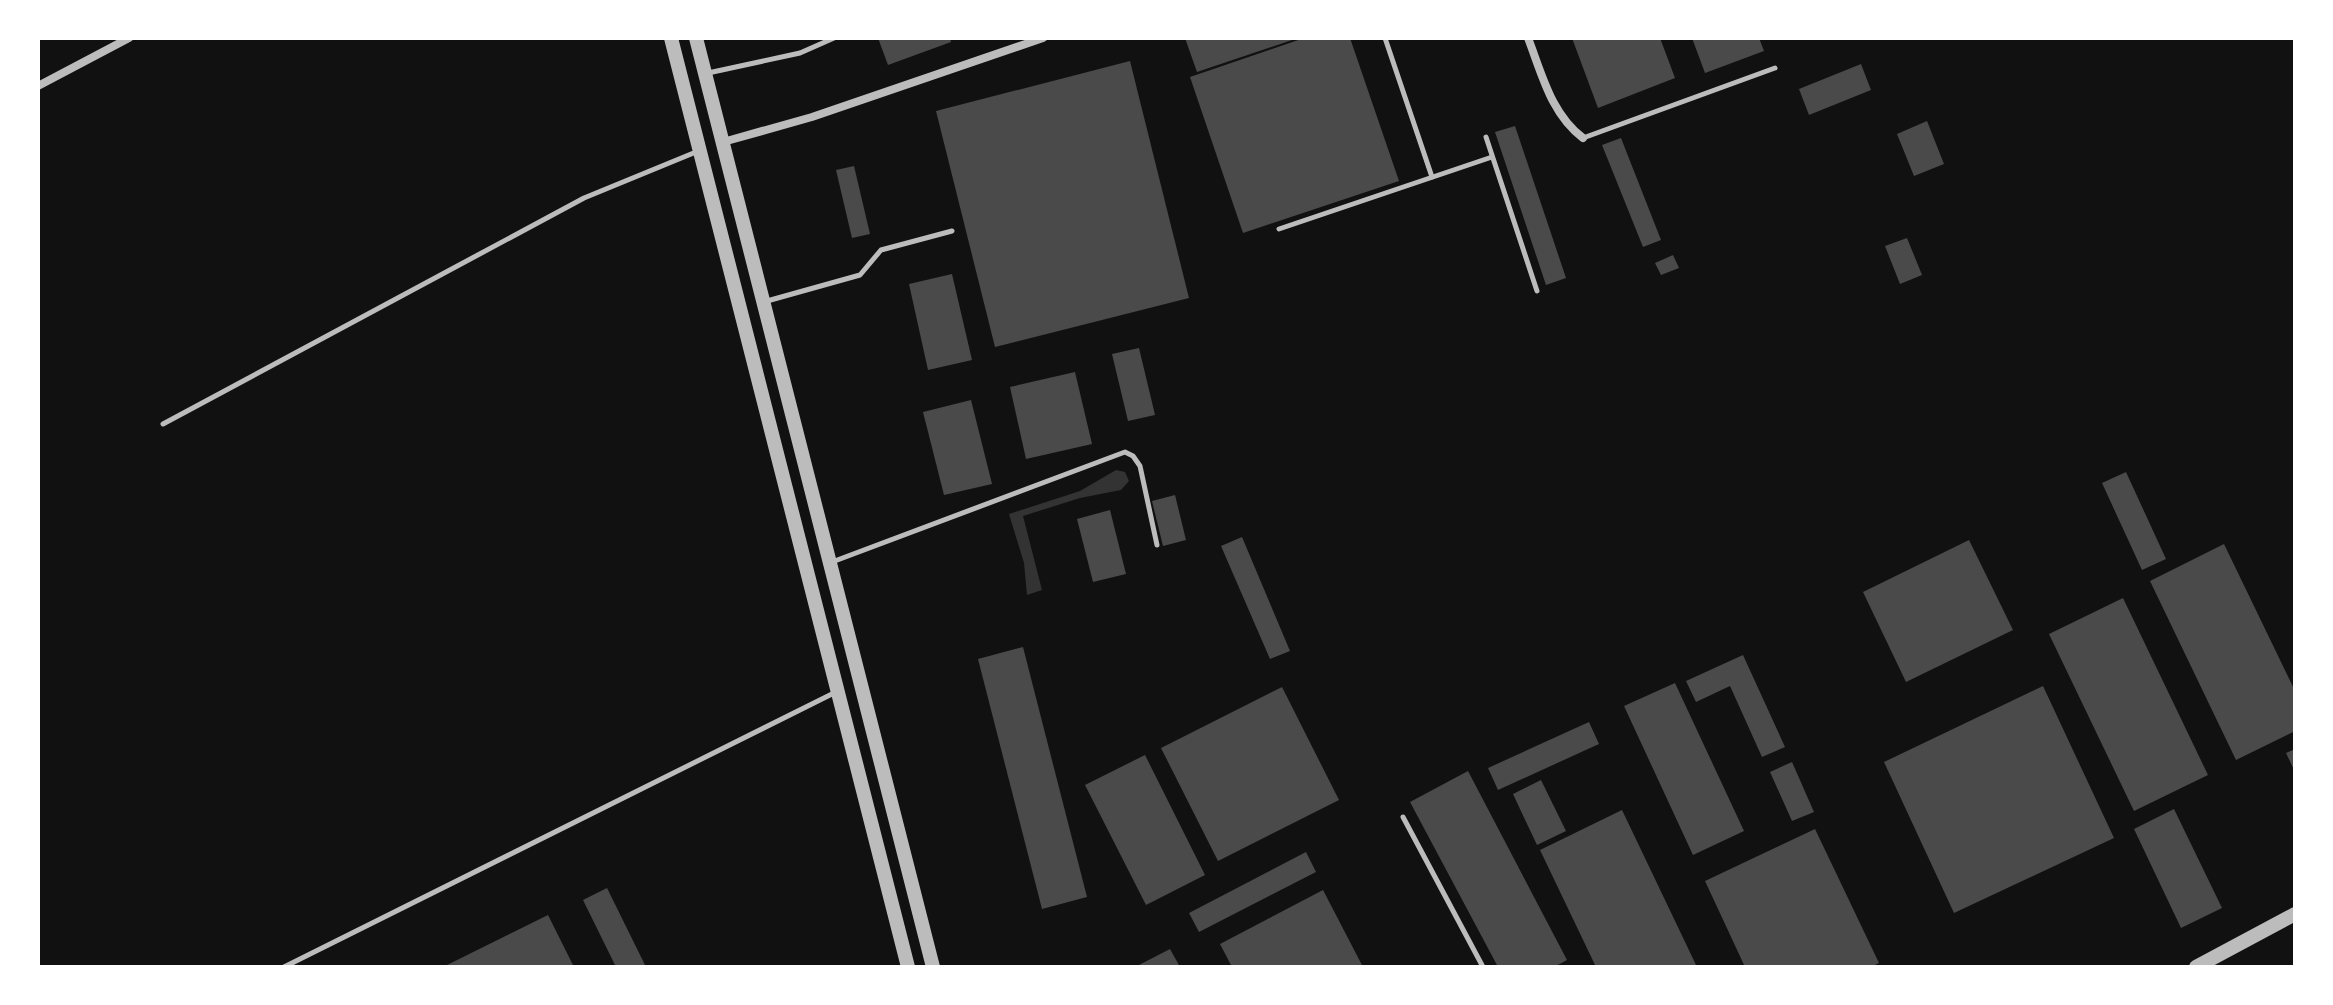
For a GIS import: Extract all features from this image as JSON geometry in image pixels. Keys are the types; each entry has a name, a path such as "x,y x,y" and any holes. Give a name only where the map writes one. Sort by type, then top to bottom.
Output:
{"street":[{"path":"38,86 129,38"},
{"path":"671,38 908,967"},
{"path":"696,38 933,967"},
{"path":"723,142 812,117 1043,38"},
{"path":"1528,38 1552,102 1567,126 1583,138"},
{"path":"2196,967 2295,914"}],"lane":[{"path":"705,74 800,53 834,38"},
{"path":"1385,38 1432,177"},
{"path":"1583,138 1775,68"},
{"path":"1486,137 1537,291"},
{"path":"163,424 584,198 700,151"},
{"path":"1279,229 1492,157"},
{"path":"763,302 860,275 881,250 952,231"},
{"path":"830,563 1125,452 1133,456 1140,466 1157,545"},
{"path":"284,967 837,691"},
{"path":"1403,817 1483,967"}],"shaded area":[{"path":"1116,470 1125,472 1129,481 1121,490 1080,498 1023,516 1042,590 1027,595 1024,563 1009,514 1080,491"}],"building":[{"path":"878,38 950,38 951,42 888,65"},
{"path":"1185,38 1295,38 1295,39 1197,72"},
{"path":"1304,38 1350,38 1399,181 1243,233 1190,77"},
{"path":"1572,38 1660,38 1675,78 1598,108"},
{"path":"1692,38 1759,38 1764,51 1705,73"},
{"path":"1130,61 1189,298 995,347 936,111"},
{"path":"1861,64 1871,90 1809,115 1799,89"},
{"path":"1927,121 1944,164 1914,176 1897,134"},
{"path":"1515,126 1566,278 1546,285 1495,132"},
{"path":"1621,138 1661,240 1643,247 1602,145"},
{"path":"854,166 870,234 852,238 836,170"},
{"path":"1907,238 1922,275 1900,284 1885,246"},
{"path":"1673,255 1679,268 1661,275 1655,263"},
{"path":"952,274 972,360 928,370 909,284"},
{"path":"1139,348 1155,415 1128,421 1112,354"},
{"path":"1075,372 1092,444 1026,459 1010,387"},
{"path":"971,400 992,484 944,495 923,412"},
{"path":"2126,472 2166,559 2142,570 2102,483"},
{"path":"1175,495 1186,540 1163,546 1152,501"},
{"path":"1110,510 1126,574 1093,582 1077,519"},
{"path":"1242,537 1290,651 1270,659 1221,546"},
{"path":"1969,540 2013,630 1906,682 1863,592"},
{"path":"2224,544 2295,691 2295,731 2236,760 2150,581"},
{"path":"2123,598 2208,775 2134,811 2049,634"},
{"path":"1023,647 1087,897 1042,909 978,659"},
{"path":"1743,655 1785,747 1762,757 1730,686 1696,702 1686,681"},
{"path":"1675,683 1744,831 1693,855 1624,706"},
{"path":"2043,686 2114,838 1954,913 1884,762"},
{"path":"1282,687 1339,800 1218,861 1161,748"},
{"path":"1589,722 1599,744 1498,790 1488,768"},
{"path":"2295,749 2295,772 2286,753"},
{"path":"1145,755 1205,875 1146,905 1085,785"},
{"path":"1792,762 1814,812 1792,821 1770,772"},
{"path":"1468,771 1567,960 1554,967 1498,967 1410,802"},
{"path":"1541,780 1566,831 1537,845 1513,794"},
{"path":"2174,809 2222,908 2181,928 2134,829"},
{"path":"1622,810 1697,967 1596,967 1540,850"},
{"path":"1815,829 1879,963 1871,967 1745,967 1705,881"},
{"path":"1306,852 1316,872 1199,932 1189,913"},
{"path":"607,888 646,967 616,967 583,900"},
{"path":"1323,890 1363,967 1232,967 1220,944"},
{"path":"548,915 574,967 443,967"},
{"path":"1170,949 1180,967 1135,967"}]}
